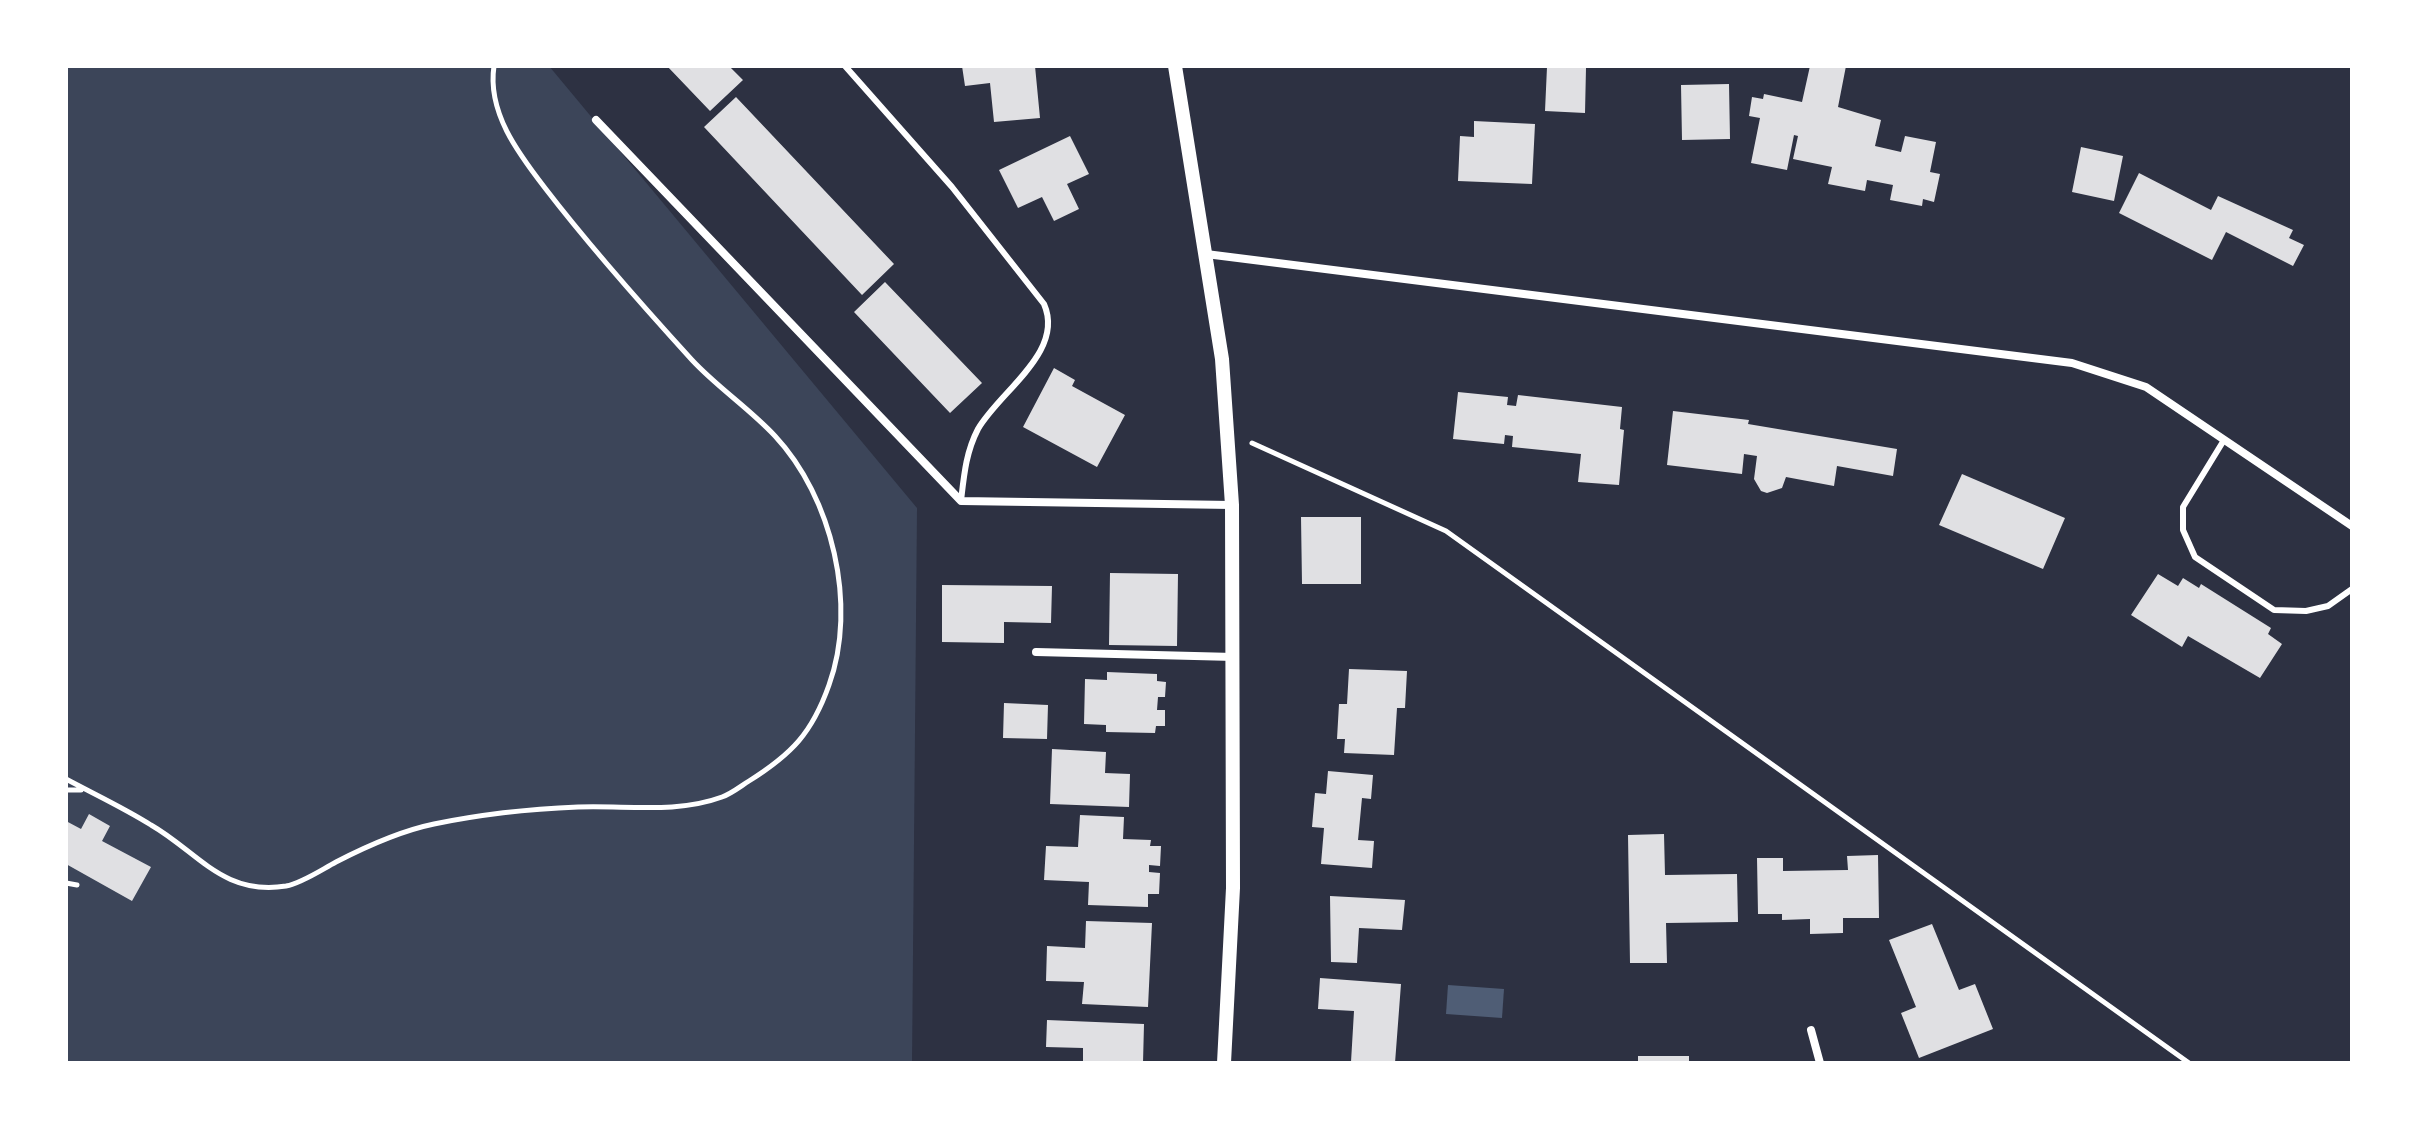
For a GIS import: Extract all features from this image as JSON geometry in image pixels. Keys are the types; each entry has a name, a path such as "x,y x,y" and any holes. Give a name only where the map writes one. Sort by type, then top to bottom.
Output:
{"street":[{"path":"1175,66 1222,359 1232,505 1233,888 1224,1063"},
{"path":"596,120 961,501 1232,505"},
{"path":"1206,254 2072,363 2146,387 2352,526"},
{"path":"1036,652 1234,657"},
{"path":"1811,1030 1820,1063"}],"lane":[{"path":"845,66 952,187 1044,304 1049,317 1046,341 979,427 966,455 961,501"},
{"path":"2224,440 2183,507 2183,530 2195,557 2274,610 2306,611 2328,606 2352,589"}],"path":[{"path":"66,779 155,827 205,867 245,886 287,886 367,847 419,827 446,821 487,813 579,807 670,808 723,797 784,759 819,715 835,669 840,632 837,570 825,514 803,472 775,436 696,364 592,248 528,166 496,109 491,84 494,66"},
{"path":"1227,431 1446,531 2189,1063"},
{"path":"66,790 87,790"},
{"path":"66,883 77,885"}],"shaded area":[{"path":"66,66 549,66 917,508 912,1063 66,1063"},
{"path":"1448,985 1504,989 1502,1018 1446,1014"}],"building":[{"path":"667,66 729,66 743,80 710,111"},
{"path":"962,66 1035,66 1040,118 994,122 990,83 965,86"},
{"path":"1810,66 1846,66 1838,107 1881,120 1875,146 1901,152 1905,136 1936,142 1930,172 1940,174 1934,202 1923,199 1922,206 1890,200 1893,185 1867,180 1865,191 1828,184 1832,167 1793,159 1798,136 1794,135 1787,170 1751,163 1760,118 1749,116 1752,97 1763,99 1764,94 1802,102"},
{"path":"1547,67 1586,68 1585,113 1545,111"},
{"path":"1729,84 1730,139 1682,140 1681,85"},
{"path":"736,97 894,264 862,295 704,127"},
{"path":"1474,121 1535,124 1532,184 1458,181 1460,136 1474,137"},
{"path":"1070,136 1089,174 1067,184 1079,209 1054,221 1042,197 1018,208 999,170"},
{"path":"2081,147 2123,156 2114,201 2072,192"},
{"path":"2139,173 2211,210 2218,196 2293,230 2289,238 2304,245 2293,266 2226,232 2212,260 2119,213"},
{"path":"885,282 982,383 950,413 854,312"},
{"path":"1054,368 1075,380 1072,386 1125,415 1097,467 1023,427"},
{"path":"1458,392 1508,397 1507,405 1516,406 1518,395 1622,407 1620,429 1624,430 1619,485 1578,482 1581,454 1512,447 1513,436 1505,435 1504,444 1453,439"},
{"path":"1673,411 1749,420 1748,424 1897,449 1893,476 1837,466 1834,486 1786,477 1782,488 1767,493 1761,491 1754,479 1757,456 1744,454 1742,474 1667,465"},
{"path":"1962,474 2065,518 2043,569 1939,525"},
{"path":"1301,517 1361,517 1361,584 1302,584"},
{"path":"1110,573 1178,574 1177,646 1109,645"},
{"path":"2158,574 2178,586 2183,578 2199,588 2201,584 2271,628 2268,634 2282,644 2260,678 2188,636 2182,647 2131,615"},
{"path":"942,585 1052,586 1051,623 1004,622 1004,643 942,642"},
{"path":"1349,669 1407,671 1405,708 1397,708 1394,755 1344,753 1345,739 1337,739 1339,704 1347,704"},
{"path":"1107,672 1157,674 1157,681 1166,682 1165,697 1158,697 1157,710 1165,710 1165,726 1156,726 1155,733 1106,732 1106,725 1084,724 1085,679 1107,680"},
{"path":"1004,703 1048,705 1047,739 1003,738"},
{"path":"1052,749 1106,752 1105,773 1130,774 1129,807 1050,804"},
{"path":"1328,771 1373,775 1371,799 1362,798 1358,840 1374,841 1372,868 1321,864 1324,828 1312,827 1315,793 1326,794"},
{"path":"89,814 110,826 102,841 151,867 132,901 66,864 66,821 81,829"},
{"path":"1080,815 1124,817 1123,839 1151,840 1150,846 1161,846 1160,866 1149,865 1149,872 1160,873 1159,894 1148,894 1148,907 1088,905 1089,882 1044,880 1046,846 1078,847"},
{"path":"1664,834 1665,875 1737,874 1738,922 1666,923 1667,963 1630,963 1628,835"},
{"path":"1878,855 1879,918 1843,918 1843,933 1810,934 1810,919 1782,920 1782,914 1758,914 1757,858 1783,858 1783,871 1848,870 1847,856"},
{"path":"1330,896 1405,900 1402,930 1359,928 1357,963 1331,962"},
{"path":"1086,921 1152,923 1148,1007 1082,1004 1084,982 1046,981 1047,946 1085,948"},
{"path":"1932,924 1959,990 1975,984 1993,1029 1919,1058 1901,1013 1916,1007 1889,940"},
{"path":"1320,978 1401,984 1395,1063 1351,1062 1354,1011 1318,1009"},
{"path":"1047,1020 1144,1024 1143,1063 1083,1063 1083,1048 1046,1047"},
{"path":"1638,1056 1689,1056 1689,1063 1638,1063"}]}
